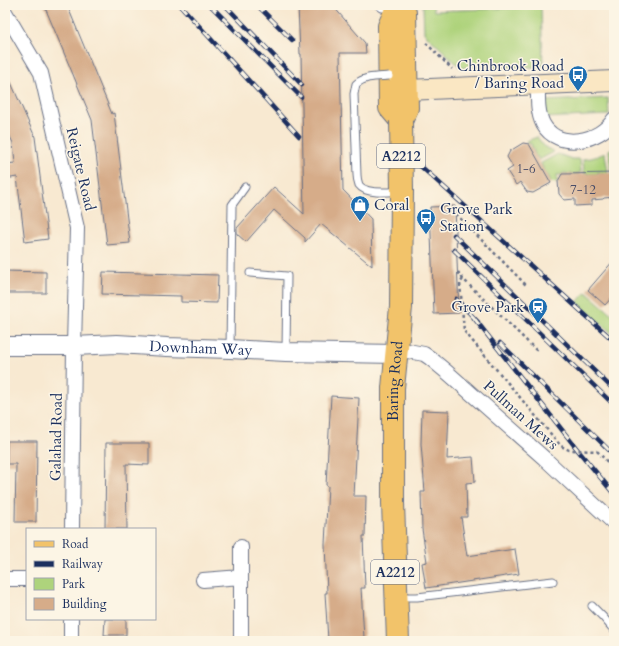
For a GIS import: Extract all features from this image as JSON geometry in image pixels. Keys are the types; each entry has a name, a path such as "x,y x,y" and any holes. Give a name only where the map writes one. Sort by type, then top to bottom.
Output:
{"main road":[{"name":"Baring Road","path":"398,641 392,453 393,388 401,307 401,121 407,108 407,90 405,13 391,6 389,26 390,108 401,121"},
{"path":"407,90 614,81"}],"street":[{"name":"Reigate Road","path":"5,12 41,73 77,228 74,346"},
{"path":"538,84 540,117 549,132 557,137 567,140 587,139 606,129 614,119"},
{"name":"Downham Way","path":"5,346 74,346 117,344 286,352 396,352"},
{"name":"Galahad Road","path":"72,528 74,346"},
{"name":"Pullman Mews","path":"396,352 424,354 430,358 544,458 614,523"},
{"path":"241,547 241,641"},
{"path":"203,580 241,577"},
{"path":"5,579 26,579"},
{"path":"71,620 71,641"}],"lane":[{"path":"390,76 368,78 356,84 354,94 357,175 358,184 366,190 373,192 402,191"},
{"path":"230,349 232,205 244,186"},
{"path":"250,274 287,276 286,352"},
{"path":"396,597 417,597 553,581"},
{"path":"592,606 614,630"}],"path":[{"path":"424,41 456,73"},
{"path":"456,214 526,285"},
{"path":"458,272 537,351"},
{"path":"464,279 460,283 464,332 561,446 569,450 597,451 614,470"}],"green space":[{"path":"423,5 433,5 434,11 541,7 543,67 461,68 424,33"},
{"path":"608,98 609,115 544,118 544,101"},
{"path":"537,137 544,146 554,152 539,160 538,157 536,157 531,144 527,141"},
{"path":"614,147 614,175 611,173 609,150"},
{"path":"605,153 608,173 584,173 583,159 592,158"},
{"path":"558,154 572,159 580,159 581,172 576,174 563,173 561,175 557,175 557,183 550,182 550,179 547,174 545,174 541,163"},
{"path":"586,292 614,316 614,335 577,302"}],"building":[{"path":"44,5 67,5 112,114 114,113 130,243 107,245 92,120"},
{"path":"298,5 332,5 365,43 366,53 340,53 343,190 371,219 372,266 321,224 305,242 305,238 274,210 246,242 237,234 237,228 274,187 304,214 301,54"},
{"path":"5,69 35,137 48,239 25,242 17,177 5,179 5,164 15,163 13,143 5,126"},
{"path":"523,143 529,144 551,183 533,193 527,192 520,182 516,185 507,171 513,167 507,157 510,151"},
{"path":"614,173 614,197 592,200 592,205 575,206 575,199 564,200 559,194 558,181 562,174"},
{"path":"455,206 459,313 434,314 430,207"},
{"path":"614,260 614,295 605,305 588,290"},
{"path":"5,271 46,272 46,293 5,293"},
{"path":"103,272 218,275 217,303 181,302 181,296 102,294"},
{"path":"331,396 359,398 354,496 366,496 365,536 363,536 365,588 361,588 364,638 328,640 325,593 327,593 325,544 328,486 326,485"},
{"path":"422,410 449,411 447,459 473,457 475,482 466,483 467,517 461,517 467,556 515,549 519,574 426,588 422,563 427,562 422,529 421,492 425,492 421,444"},
{"path":"7,441 37,441 36,522 15,522 16,464 7,464"},
{"path":"106,443 149,443 149,465 126,464 127,528 105,528"},
{"path":"105,620 126,620 126,635 104,635"}],"railway":[{"path":"180,5 299,136"},
{"path":"210,5 301,97"},
{"path":"225,5 302,85"},
{"path":"257,5 292,40"},
{"path":"415,161 614,341"},
{"path":"454,235 614,390"},
{"path":"454,250 614,405"},
{"path":"456,299 478,322"},
{"path":"474,318 614,494"},
{"path":"500,343 614,455"}],"place":[{"name":"Chinbrook Road / Baring Road","path":"578,92"},
{"name":"Coral","path":"360,222"},
{"name":"Grove Park Station","path":"426,235"},
{"name":"Grove Park","path":"538,324"}]}
